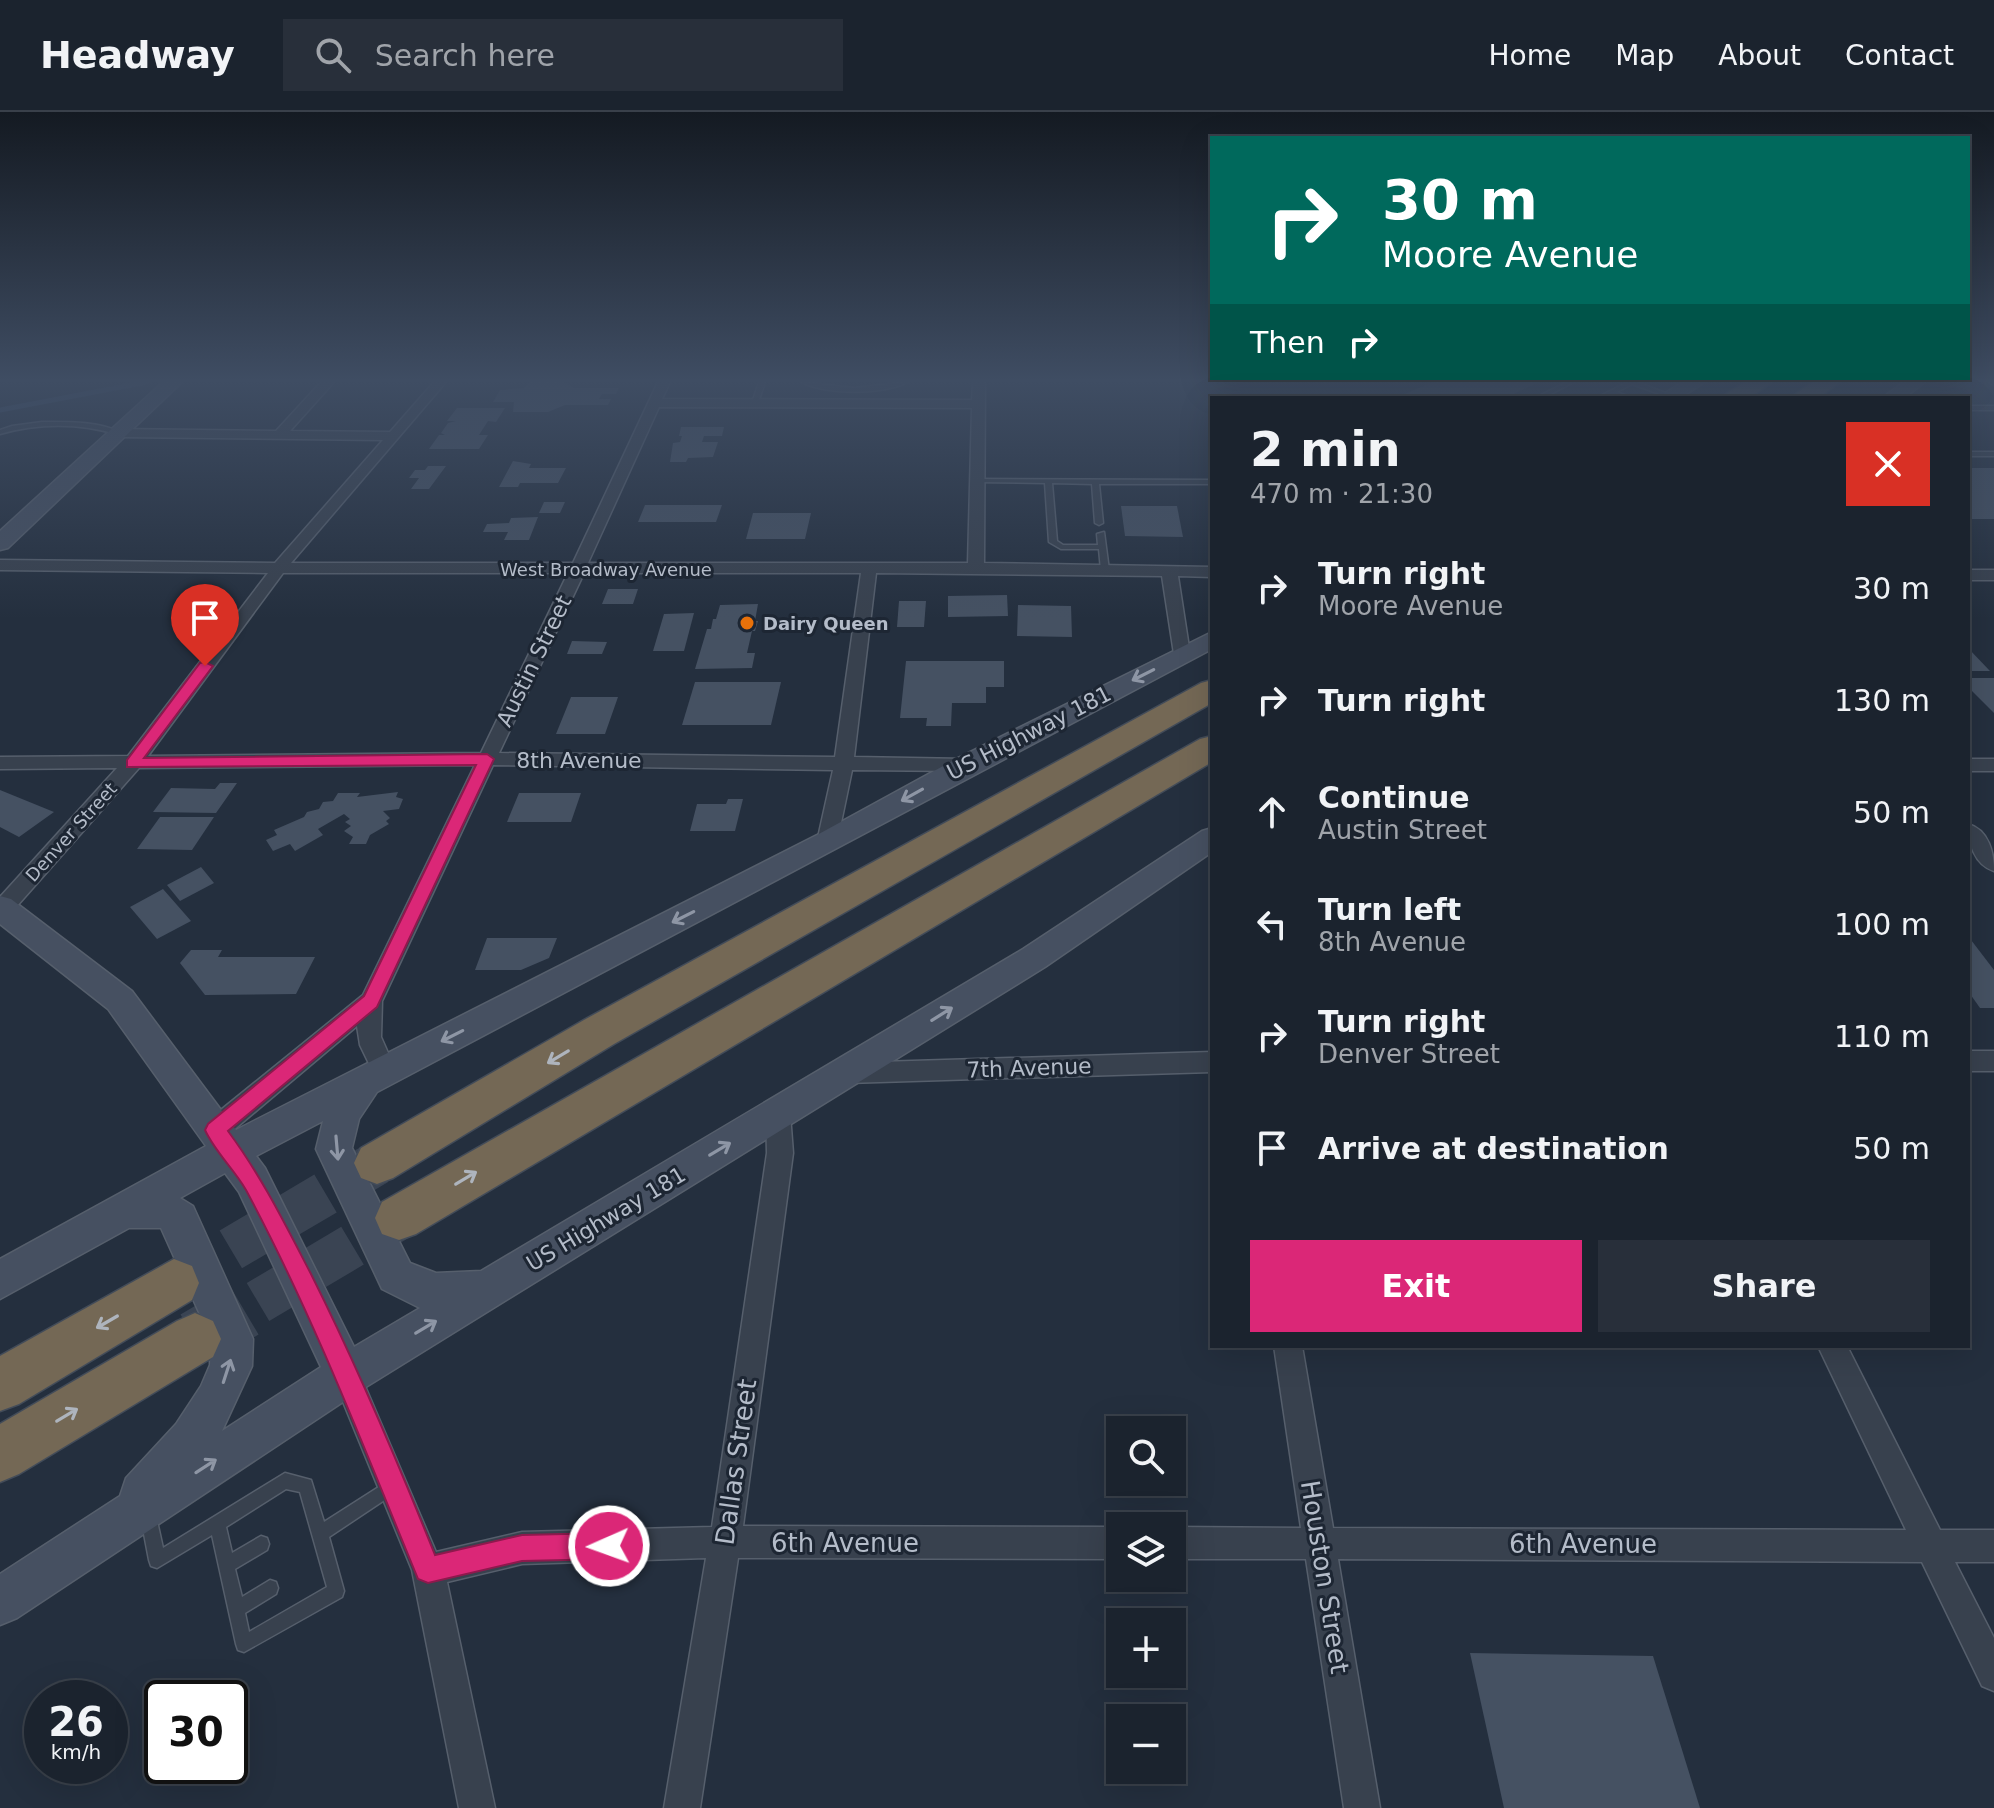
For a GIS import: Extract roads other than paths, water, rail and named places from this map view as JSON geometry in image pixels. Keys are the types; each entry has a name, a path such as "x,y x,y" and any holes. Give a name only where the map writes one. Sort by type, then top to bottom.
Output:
{"highway":[{"path":"377,1163 599,1032 1197,662"},
{"path":"599,1032 1210,691"},
{"path":"399,1218 1210,748"},
{"path":"576,1113 1210,773"},
{"path":"0,1385 174,1283"},
{"path":"0,1455 195,1339"}],"main road":[{"path":"0,543 89,461"},
{"name":"US Highway 181","path":"0,1280 125,1210 222,1140 376,1075 827,842 966,765 1197,662 1210,642"},
{"name":"US Highway 181","path":"0,1601 346,1375 1034,958 1209,847"},
{"path":"1,908 120,1000 252,1180 346,1375"},
{"path":"376,1075 342,1114 334,1149 396,1276 411,1287 431,1293 453,1294 491,1288"},
{"path":"93,1540 157,1479 191,1439 216,1401 231,1366 232,1339 179,1219 168,1211 150,1208 125,1210"}],"street":[{"name":"Denver Street","path":"1,908 132,764 279,568 373,461"},
{"name":"Austin Street","path":"376,1075 365,1022 371,1001 627,461"},
{"path":"976,568 977,461"},
{"name":"West Broadway Avenue","path":"0,565 976,568 1210,572"},
{"path":"827,842 844,761 869,568"},
{"path":"1169,570 1197,662"},
{"path":"1970,575 1994,575"},
{"name":"8th Avenue","path":"0,763 487,759 844,761 966,765"},
{"path":"1970,765 1994,765"},
{"path":"1970,834 1994,864"},
{"path":"222,1140 371,1001"},
{"path":"1970,1061 1994,1061"},
{"name":"7th Avenue","path":"845,1073 1210,1062"},
{"name":"Dallas Street","path":"682,1808 725,1542 780,1153 778,1114"},
{"name":"Houston Street","path":"1288,1348 1362,1808"},
{"path":"1833,1348 1994,1674"},
{"path":"346,1375 395,1485 428,1570 477,1808"},
{"name":"6th Avenue","path":"428,1570 522,1548 725,1542 1106,1543"},
{"name":"6th Avenue","path":"1186,1543 1994,1546"}],"lane":[{"path":"977,481 1210,482"},
{"path":"1048,481 1053,542 1061,547 1102,547"},
{"path":"1095,482 1099,523"},
{"path":"1101,534 1105,570"},
{"path":"147,1505 157,1560 285,1481 306,1485 308,1516 321,1533 319,1558 336,1591 244,1644 217,1523"},
{"path":"321,1533 395,1485"},
{"path":"226,1565 261,1544"},
{"path":"236,1610 270,1588"}],"tunnel":[{"path":"174,1283 377,1163"},
{"path":"258,1302 399,1218"},
{"path":"195,1339 261,1300"}],"place":[{"name":"Dairy Queen","path":"747,623"}]}
